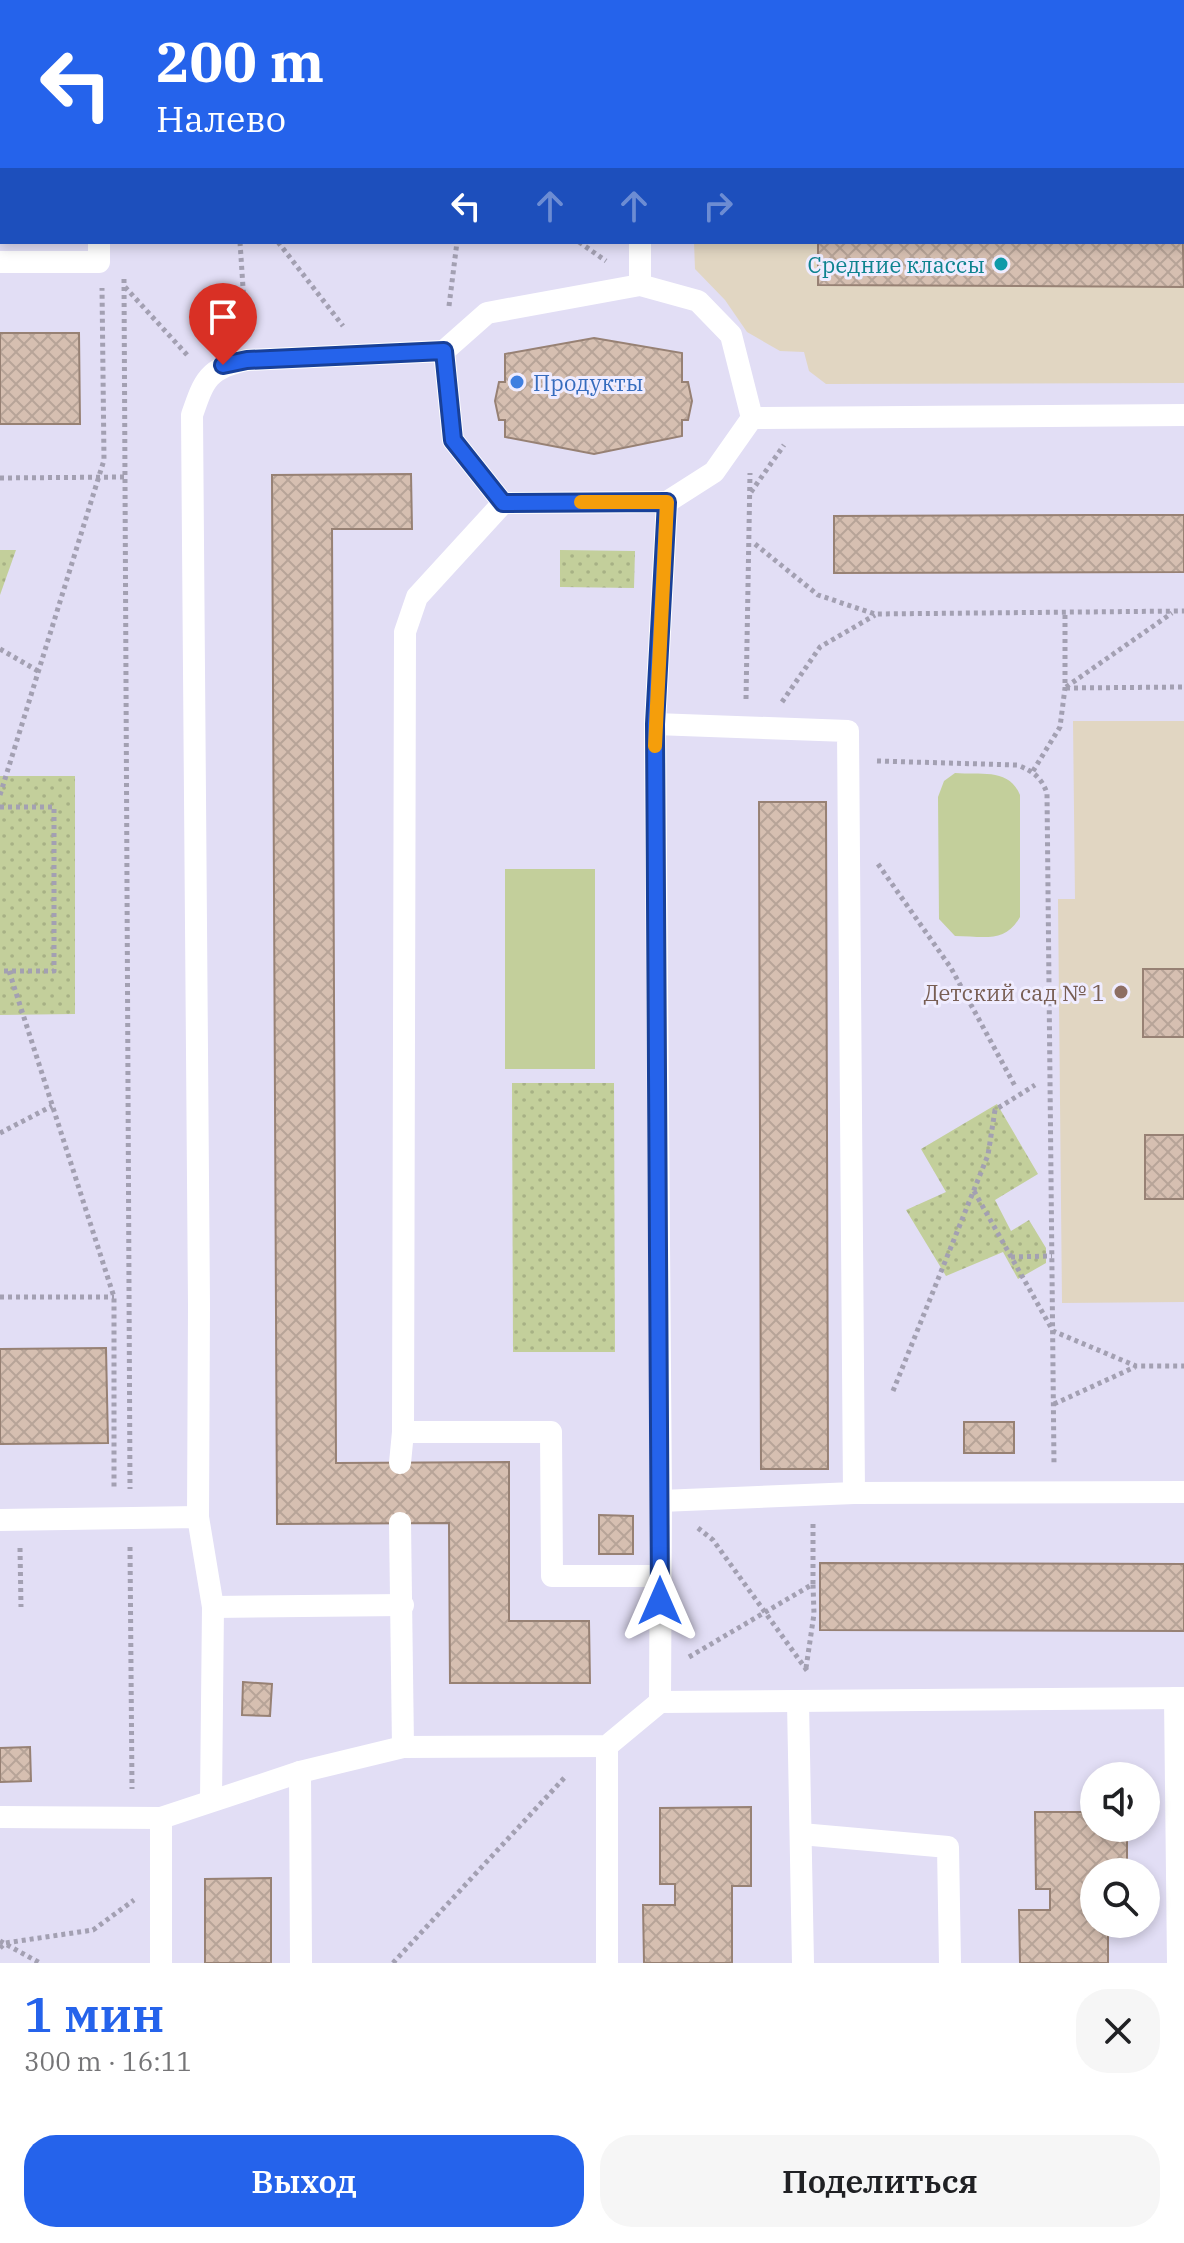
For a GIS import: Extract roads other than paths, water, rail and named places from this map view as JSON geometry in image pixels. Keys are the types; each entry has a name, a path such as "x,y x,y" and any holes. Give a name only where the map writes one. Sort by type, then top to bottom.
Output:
{"lane":[{"path":"0,262 99,262 99,244"},
{"path":"640,244 640,285"},
{"path":"211,1800 213,1607 198,1517 192,415 204,381 223,365 247,360 444,351 487,313 640,285 698,301 731,335 752,418 714,472 667,502 503,503 417,597 405,632 403,1432 400,1463"},
{"path":"444,351 453,440 503,503"},
{"path":"752,418 1184,415"},
{"path":"660,1702 655,724 667,502"},
{"path":"655,724 848,731 854,1493"},
{"path":"403,1432 551,1432 552,1576 660,1576"},
{"path":"661,1501 854,1493 1184,1492"},
{"path":"0,1520 198,1517"},
{"path":"400,1523 403,1747"},
{"path":"213,1607 403,1605"},
{"path":"0,1817 161,1818 300,1772 403,1747 607,1746 660,1702 1180,1698 1178,1963"},
{"path":"798,1702 803,1963"},
{"path":"607,1746 607,1963"},
{"path":"300,1772 301,1963"},
{"path":"161,1818 161,1963"},
{"path":"801,1834 948,1847 950,1963"}],"place":[{"name":"Средние классы","path":"1001,264"},
{"name":"Продукты","path":"517,382"},
{"name":"Детский сад № 1","path":"1121,992"}]}
